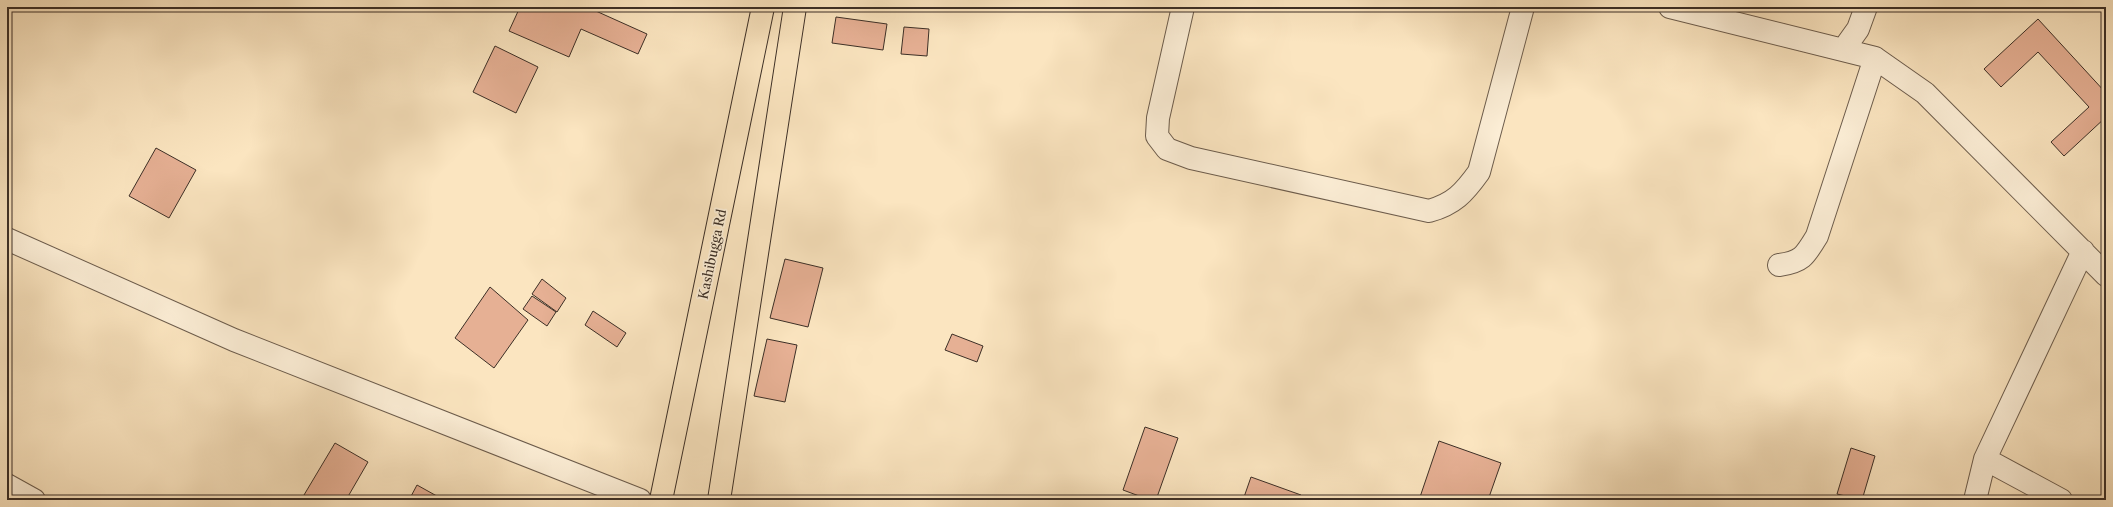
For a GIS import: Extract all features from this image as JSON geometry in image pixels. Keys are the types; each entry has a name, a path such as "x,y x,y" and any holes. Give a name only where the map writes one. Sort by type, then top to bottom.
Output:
{"main road":[{"name":"Kashibugga Rd","path":"661,500 763,7"},
{"path":"719,500 795,7"}],"street":[{"path":"1183,7 1158,118 1157,136 1167,149 1191,158 1429,211 1446,206 1465,191 1479,172 1523,7"},
{"path":"1670,7 1875,58 1925,93 2106,275"},
{"path":"1843,50 1858,29 1866,7"},
{"path":"1779,265 1795,263 1808,252 1817,236 1875,58"},
{"path":"7,239 234,340 640,500"},
{"path":"1975,500 1985,460 2083,251"},
{"path":"1985,460 2061,500"},
{"path":"7,485 34,500"}],"building":[{"path":"520,7 587,7 647,34 638,54 581,29 569,57 509,31"},
{"path":"836,17 887,24 883,50 832,43"},
{"path":"2038,19 2106,93 2106,117 2064,156 2051,142 2089,107 2038,52 2001,87 1984,69"},
{"path":"904,27 929,29 927,56 901,54"},
{"path":"495,46 538,67 516,113 473,92"},
{"path":"156,148 196,170 169,218 129,196"},
{"path":"785,259 823,268 808,327 770,318"},
{"path":"542,279 566,298 557,312 532,294"},
{"path":"490,287 528,320 494,368 455,338"},
{"path":"532,296 556,312 547,326 523,309"},
{"path":"593,311 626,333 617,347 585,325"},
{"path":"952,334 983,346 977,362 945,350"},
{"path":"767,339 797,345 785,402 754,396"},
{"path":"1145,427 1178,438 1156,500 1150,500 1123,490"},
{"path":"1439,441 1501,463 1488,500 1419,500"},
{"path":"335,443 368,462 346,500 301,500"},
{"path":"1851,448 1875,456 1862,500 1837,494"},
{"path":"1251,477 1301,495 1299,500 1243,500"},
{"path":"417,485 444,500 409,500"}]}
